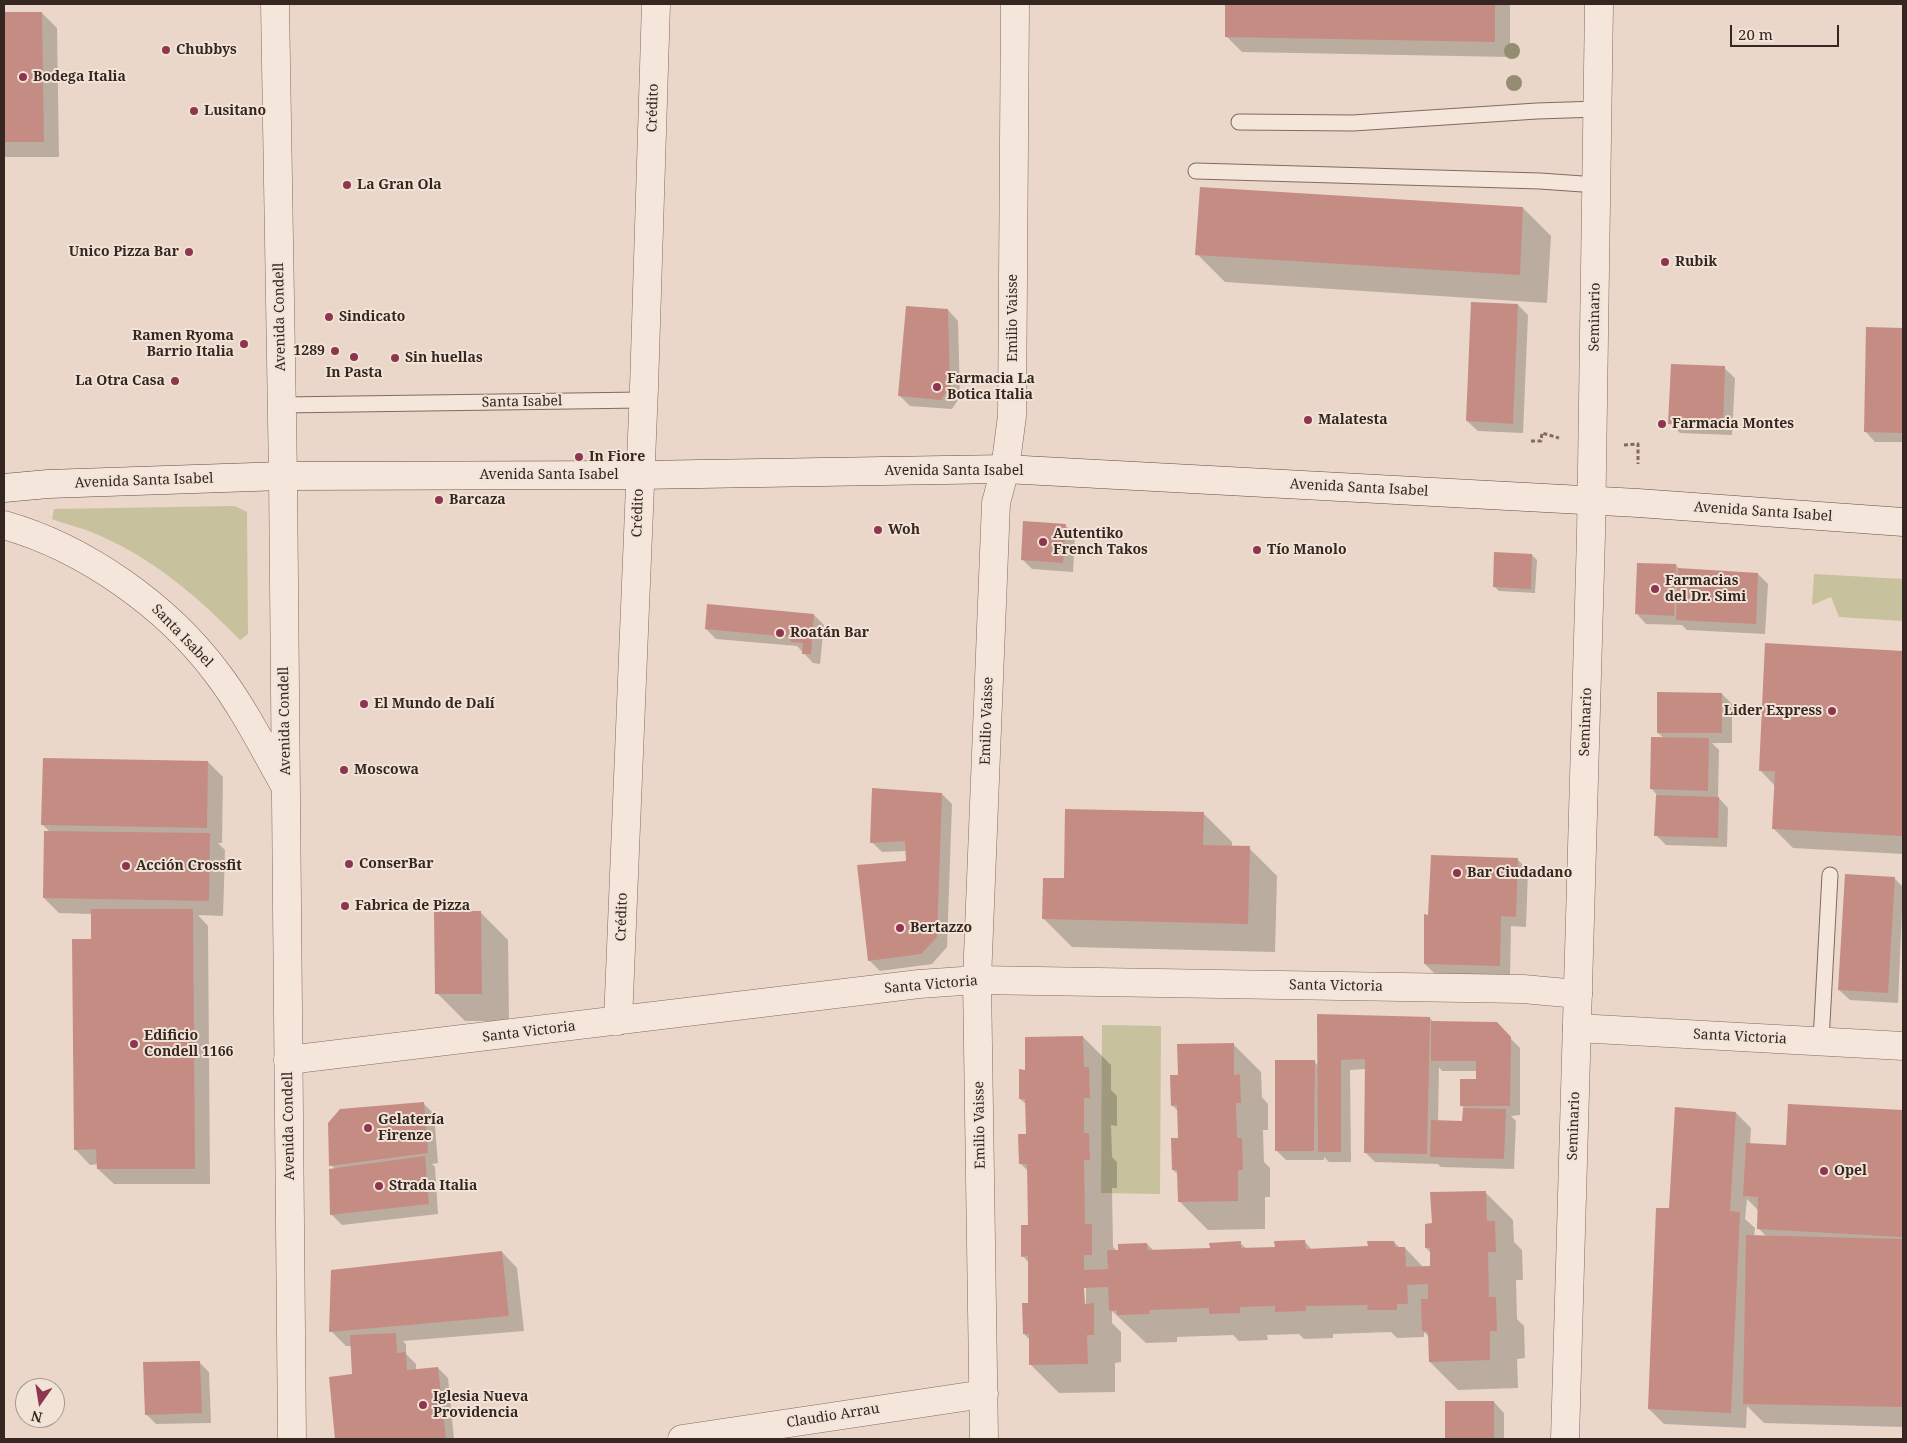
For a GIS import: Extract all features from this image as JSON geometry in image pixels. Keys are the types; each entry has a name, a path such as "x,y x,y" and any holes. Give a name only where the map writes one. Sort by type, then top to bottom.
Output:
{"street":[{"name":"Avenida Condell","path":"275,4 283,476 292,1439"},
{"name":"Crédito","path":"618,1021 643,400 656,4"},
{"name":"Emilio Vaisse","path":"984,1439 977,980 996,503 1005,469 1012,416 1015,4"},
{"name":"Seminario","path":"1565,1439 1592,500 1599,4"},
{"name":"Avenida Santa Isabel","path":"4,488 48,484 283,476 639,475 1005,469 1592,500 1903,522"},
{"name":"Santa Isabel","path":"4,525 22,530 68,551 120,581 154,606 216,672 239,706 286,786"},
{"name":"Santa Victoria","path":"288,1060 920,984 977,980 1523,989 1578,994"},
{"name":"Santa Victoria","path":"1577,1028 1903,1046"},
{"name":"Claudio Arrau","path":"682,1439 984,1394"}],"lane":[{"path":"1239,122 1354,123 1598,109"},
{"path":"1196,171 1540,181 1597,185"},
{"name":"Santa Isabel","path":"282,405 643,400"},
{"path":"1821,1041 1830,875"}],"path":[{"path":"1530,441 1541,441 1542,433 1559,438"},
{"path":"1638,444 1638,464"}],"shaded area":[{"path":"235,506 247,512 248,634 240,640 193,595 141,557 97,534 52,519 54,509"},
{"path":"1814,574 1903,579 1903,621 1839,617 1831,597 1812,605"},
{"path":"1102,1025 1161,1026 1160,1194 1101,1193"}],"building":[{"path":"1225,4 1495,4 1495,42 1225,37"},
{"name":"Bodega Italia","path":"4,12 42,12 44,142 4,142"},
{"path":"1200,187 1523,207 1520,275 1195,255"},
{"path":"1471,302 1518,304 1513,424 1466,421"},
{"path":"906,306 948,309 950,386 941,400 898,396"},
{"path":"1866,327 1903,328 1903,433 1864,432"},
{"path":"1671,364 1725,366 1723,426 1668,424"},
{"name":"Autentiko French Takos","path":"1023,521 1066,524 1063,563 1021,560"},
{"path":"1494,552 1532,554 1531,589 1493,587"},
{"name":"Farmacias del Dr. Simi","path":"1637,563 1676,564 1674,616 1635,614"},
{"path":"1678,568 1758,573 1756,624 1676,620"},
{"name":"Roatán Bar","path":"707,604 814,614 811,654 802,654 803,643 791,642 789,637 705,629"},
{"name":"Lider Express","path":"1765,643 1903,651 1903,836 1772,829 1775,771 1759,771"},
{"path":"1657,692 1722,693 1722,733 1657,733"},
{"path":"1651,737 1709,738 1708,791 1650,789"},
{"path":"43,758 208,761 207,828 41,825"},
{"path":"872,788 942,793 937,937 921,954 868,961 857,865 906,861 905,841 870,843"},
{"path":"1656,795 1719,797 1718,838 1654,836"},
{"path":"1065,809 1204,812 1203,845 1250,846 1248,924 1042,919 1043,878 1064,878"},
{"name":"Acción Crossfit","path":"44,831 210,833 209,901 43,898"},
{"path":"1431,855 1518,858 1516,917 1501,916 1500,966 1424,964 1424,914 1428,915"},
{"path":"1845,874 1895,877 1888,993 1838,990"},
{"name":"Edificio Condell 1166","path":"91,909 193,909 195,1169 97,1169 96,1149 74,1150 72,939 91,939"},
{"path":"434,911 481,911 482,994 435,994"},
{"path":"1317,1014 1430,1017 1427,1154 1364,1153 1365,1059 1341,1060 1341,1152 1318,1152"},
{"path":"1431,1021 1497,1022 1511,1037 1510,1106 1460,1106 1460,1079 1476,1079 1476,1061 1431,1061"},
{"path":"1083,1036 1084,1067 1089,1067 1090,1098 1084,1098 1084,1133 1089,1133 1090,1160 1084,1160 1085,1224 1092,1224 1092,1255 1084,1255 1084,1270 1108,1269 1107,1250 1118,1250 1118,1244 1147,1243 1148,1250 1210,1248 1209,1243 1241,1241 1241,1248 1275,1247 1274,1241 1305,1240 1306,1249 1368,1246 1367,1241 1394,1241 1395,1247 1405,1247 1406,1267 1430,1266 1430,1248 1425,1248 1425,1224 1432,1223 1430,1192 1486,1191 1487,1221 1495,1221 1496,1252 1488,1252 1489,1297 1496,1297 1497,1331 1490,1331 1490,1360 1429,1362 1428,1332 1422,1331 1421,1299 1428,1299 1428,1284 1407,1285 1408,1304 1397,1304 1397,1310 1367,1310 1368,1305 1306,1306 1306,1311 1275,1312 1275,1306 1240,1307 1240,1313 1209,1314 1209,1308 1149,1310 1150,1314 1117,1315 1117,1310 1109,1311 1108,1287 1084,1288 1085,1304 1094,1303 1094,1335 1087,1335 1088,1364 1029,1365 1029,1334 1023,1334 1022,1303 1028,1303 1028,1256 1021,1257 1021,1225 1028,1225 1027,1164 1019,1164 1018,1134 1026,1134 1025,1099 1019,1099 1019,1069 1025,1070 1025,1037"},
{"path":"1234,1043 1234,1075 1240,1074 1241,1103 1236,1103 1237,1138 1242,1138 1243,1170 1238,1170 1238,1201 1178,1202 1177,1170 1172,1170 1171,1138 1178,1138 1177,1105 1171,1106 1170,1075 1178,1075 1177,1044"},
{"path":"1275,1060 1315,1060 1314,1151 1275,1151"},
{"path":"424,1102 428,1153 329,1166 328,1123 340,1109"},
{"name":"Opel","path":"1788,1104 1903,1110 1903,1237 1757,1229 1758,1197 1743,1196 1746,1143 1786,1145"},
{"path":"1675,1107 1736,1112 1730,1211 1740,1212 1731,1413 1648,1409 1656,1208 1669,1208"},
{"path":"1463,1108 1506,1109 1504,1159 1430,1157 1431,1120 1462,1121"},
{"name":"Strada Italia","path":"425,1156 429,1204 330,1215 329,1169"},
{"path":"1746,1235 1903,1239 1903,1407 1743,1404"},
{"path":"502,1251 509,1316 329,1332 331,1270"},
{"path":"396,1333 397,1353 406,1352 407,1370 438,1367 446,1439 335,1439 329,1377 352,1374 350,1335"},
{"path":"200,1361 202,1413 145,1415 143,1362"},
{"path":"1445,1401 1494,1401 1494,1439 1445,1439"}],"place":[{"name":"Chubbys","path":"166,50"},
{"name":"Bodega Italia","path":"23,77"},
{"name":"Lusitano","path":"194,111"},
{"name":"La Gran Ola","path":"347,185"},
{"name":"Unico Pizza Bar","path":"189,252"},
{"name":"Rubik","path":"1665,262"},
{"name":"Sindicato","path":"329,317"},
{"name":"Ramen Ryoma Barrio Italia","path":"244,344"},
{"name":"1289","path":"335,351"},
{"name":"In Pasta","path":"354,357"},
{"name":"Sin huellas","path":"395,358"},
{"name":"La Otra Casa","path":"175,381"},
{"name":"Farmacia La Botica Italia","path":"937,387"},
{"name":"Malatesta","path":"1308,420"},
{"name":"Farmacia Montes","path":"1662,424"},
{"name":"In Fiore","path":"579,457"},
{"name":"Barcaza","path":"439,500"},
{"name":"Woh","path":"878,530"},
{"name":"Autentiko French Takos","path":"1043,542"},
{"name":"Tío Manolo","path":"1257,550"},
{"name":"Farmacias del Dr. Simi","path":"1655,589"},
{"name":"Roatán Bar","path":"780,633"},
{"name":"El Mundo de Dalí","path":"364,704"},
{"name":"Lider Express","path":"1832,711"},
{"name":"Moscowa","path":"344,770"},
{"name":"ConserBar","path":"349,864"},
{"name":"Acción Crossfit","path":"126,866"},
{"name":"Bar Ciudadano","path":"1457,873"},
{"name":"Fabrica de Pizza","path":"345,906"},
{"name":"Bertazzo","path":"900,928"},
{"name":"Edificio Condell 1166","path":"134,1044"},
{"name":"Gelatería Firenze","path":"368,1128"},
{"name":"Opel","path":"1824,1171"},
{"name":"Strada Italia","path":"379,1186"},
{"name":"Iglesia Nueva Providencia","path":"423,1405"}]}
